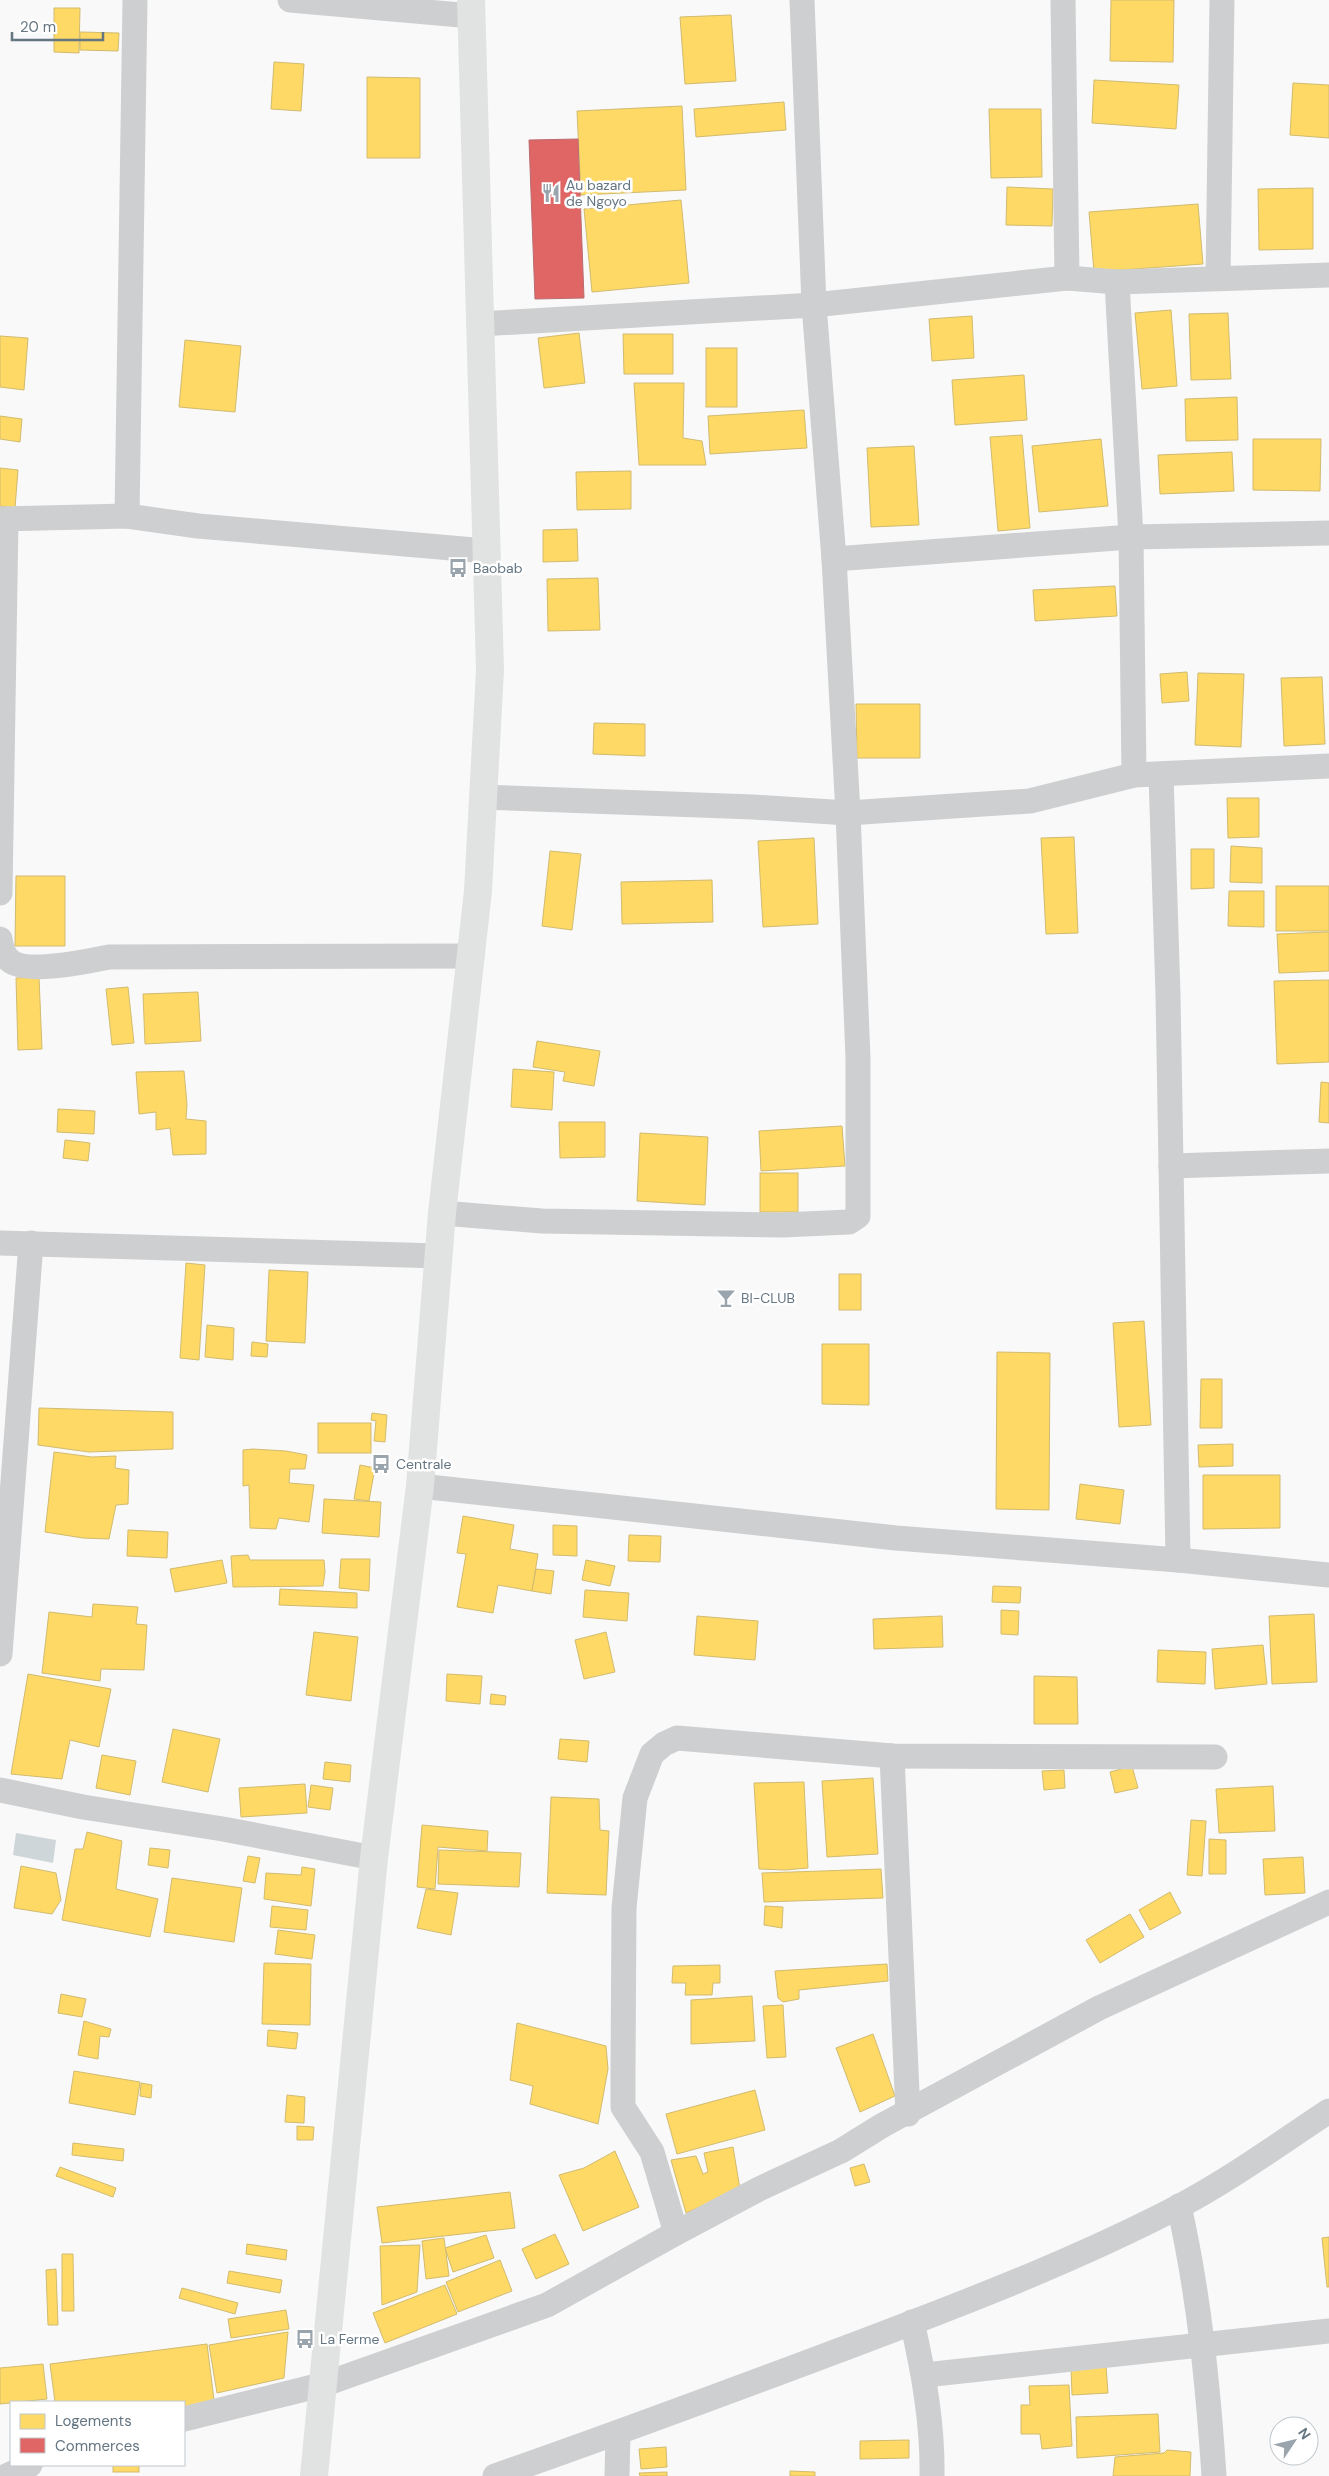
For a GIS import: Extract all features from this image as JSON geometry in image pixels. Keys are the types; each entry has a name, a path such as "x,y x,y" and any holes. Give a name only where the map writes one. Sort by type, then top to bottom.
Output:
{"highway":[{"path":"314,2476 325,2384 374,1858 420,1486 442,1213 478,891 490,670 479,324 472,8"}],"street":[{"path":"127,516 135,0"},
{"path":"290,0 472,8"},
{"path":"442,1213 542,1221 783,1225 849,1222 858,1216 858,1058 848,813 834,559 814,305 802,0"},
{"path":"1063,0 1067,278"},
{"path":"1218,277 1222,0"},
{"path":"479,324 814,305 1067,278 1117,282 1218,277 1329,275"},
{"path":"1117,282 1131,537 1134,775"},
{"path":"0,893 3,519 127,516 198,526 486,551"},
{"path":"834,559 1131,537 1329,533"},
{"path":"482,797 753,807 848,813 1030,801 1134,775 1329,766"},
{"path":"1161,775 1171,1166 1178,1560"},
{"path":"0,939 2,948 10,960 22,966 68,964 109,957 472,956"},
{"path":"1171,1166 1329,1161"},
{"path":"0,1243 439,1256"},
{"path":"0,1654 30,1243"},
{"path":"420,1486 896,1538 1178,1560 1329,1575"},
{"path":"676,2233 652,2152 623,2107 624,1908 635,1798 644,1770 652,1754 664,1744 678,1738 892,1756 1215,1758"},
{"path":"892,1756 908,2114"},
{"path":"0,1790 83,1807 223,1829 374,1858"},
{"path":"185,2420 325,2384 547,2305 759,2189 841,2151 883,2125 908,2114 1099,2008 1329,1902"},
{"path":"495,2476 618,2433 912,2322 1088,2250 1179,2206 1230,2176 1329,2111"},
{"path":"1179,2206 1192,2266 1203,2344 1214,2476"},
{"path":"912,2322 925,2375 932,2451 932,2476"},
{"path":"925,2375 1329,2331"},
{"path":"617,2476 618,2433"},
{"path":"6,2476 28,2466"}],"shaded area":[{"path":"16,1833 56,1840 53,1863 13,1855"}],"building: Logements":[{"path":"1111,0 1174,0 1173,62 1110,61"},
{"path":"54,8 80,8 79,53 54,52"},
{"path":"731,15 736,81 685,84 680,17"},
{"path":"80,32 119,33 118,51 80,50"},
{"path":"274,62 304,64 301,111 271,109"},
{"path":"367,77 420,78 420,158 367,158"},
{"path":"1094,80 1179,85 1176,129 1092,123"},
{"path":"1293,83 1329,85 1329,138 1290,135"},
{"path":"784,102 786,130 696,137 694,109"},
{"path":"682,106 686,190 581,195 577,111"},
{"path":"989,109 1041,109 1042,177 991,178"},
{"path":"1007,187 1053,189 1052,226 1006,225"},
{"path":"1313,188 1313,249 1259,250 1258,189"},
{"path":"681,200 689,283 592,292 584,209"},
{"path":"1198,204 1203,264 1094,272 1089,212"},
{"path":"1171,310 1177,386 1142,389 1135,313"},
{"path":"1228,313 1231,379 1191,380 1189,314"},
{"path":"972,316 974,358 932,361 929,319"},
{"path":"579,333 585,383 544,388 538,338"},
{"path":"623,334 673,334 673,374 624,374"},
{"path":"0,336 28,338 24,390 0,387"},
{"path":"185,340 241,346 235,412 179,407"},
{"path":"706,348 737,348 737,407 706,407"},
{"path":"1024,375 1027,420 955,425 952,380"},
{"path":"634,383 684,383 683,438 702,441 706,465 639,465"},
{"path":"1237,397 1238,440 1186,441 1185,399"},
{"path":"804,410 807,448 710,454 708,416"},
{"path":"0,416 22,419 20,442 0,439"},
{"path":"1022,435 1030,528 998,531 990,437"},
{"path":"1101,439 1108,506 1039,512 1032,446"},
{"path":"1253,439 1321,439 1320,491 1253,490"},
{"path":"914,446 919,525 871,527 867,448"},
{"path":"1232,452 1234,491 1160,494 1158,455"},
{"path":"0,468 18,470 15,508 0,506"},
{"path":"631,471 631,509 577,510 576,472"},
{"path":"577,529 578,561 543,562 543,530"},
{"path":"598,578 600,630 548,631 547,579"},
{"path":"1115,586 1117,616 1035,621 1033,590"},
{"path":"1187,672 1189,701 1162,703 1160,674"},
{"path":"1198,673 1244,674 1241,747 1195,745"},
{"path":"1322,677 1325,744 1284,746 1281,678"},
{"path":"856,704 920,704 920,758 857,758"},
{"path":"594,723 645,724 645,756 593,754"},
{"path":"1227,798 1259,798 1259,837 1228,838"},
{"path":"1074,837 1078,933 1046,934 1041,838"},
{"path":"814,838 818,924 763,927 758,841"},
{"path":"1231,846 1262,848 1262,883 1230,882"},
{"path":"1191,849 1214,849 1214,888 1191,889"},
{"path":"550,851 581,854 572,930 542,926"},
{"path":"16,876 65,876 65,946 15,946"},
{"path":"712,880 713,922 622,924 621,882"},
{"path":"1276,886 1329,886 1329,931 1276,931"},
{"path":"1229,891 1264,891 1264,927 1228,926"},
{"path":"1329,932 1329,971 1279,973 1277,934"},
{"path":"39,977 42,1049 18,1050 16,978"},
{"path":"1329,980 1329,1062 1277,1064 1274,981"},
{"path":"128,987 134,1043 112,1045 106,989"},
{"path":"198,992 201,1041 145,1044 143,994"},
{"path":"537,1041 600,1051 594,1086 563,1081 565,1072 533,1067"},
{"path":"513,1069 554,1072 552,1110 511,1107"},
{"path":"184,1071 187,1104 186,1119 206,1121 206,1154 173,1155 170,1128 156,1130 156,1112 139,1114 136,1072"},
{"path":"1321,1082 1329,1083 1329,1123 1319,1122"},
{"path":"58,1109 95,1111 94,1134 57,1132"},
{"path":"559,1122 605,1122 605,1157 560,1158"},
{"path":"842,1126 845,1166 761,1171 759,1131"},
{"path":"640,1133 708,1137 705,1205 637,1201"},
{"path":"65,1140 90,1143 88,1161 63,1158"},
{"path":"760,1173 798,1173 798,1212 760,1212"},
{"path":"186,1263 205,1265 199,1360 180,1358"},
{"path":"269,1270 308,1272 305,1343 266,1341"},
{"path":"839,1274 861,1274 861,1310 839,1310"},
{"path":"1144,1321 1151,1425 1119,1427 1113,1323"},
{"path":"207,1325 234,1328 233,1360 205,1357"},
{"path":"252,1342 268,1344 267,1357 251,1356"},
{"path":"822,1344 869,1344 869,1405 822,1404"},
{"path":"997,1352 1050,1353 1049,1510 996,1509"},
{"path":"1201,1379 1222,1379 1222,1428 1200,1428"},
{"path":"39,1408 173,1412 173,1449 89,1452 38,1445"},
{"path":"372,1413 387,1415 385,1442 374,1441 376,1421 371,1420"},
{"path":"318,1423 371,1423 371,1453 318,1453"},
{"path":"1233,1444 1233,1466 1199,1467 1198,1445"},
{"path":"243,1450 286,1451 307,1455 305,1469 290,1469 289,1483 314,1485 309,1522 279,1518 276,1529 250,1528 249,1485 243,1486"},
{"path":"54,1452 92,1457 116,1456 115,1468 129,1470 128,1504 116,1505 109,1539 83,1538 45,1532"},
{"path":"360,1465 375,1468 369,1501 354,1499"},
{"path":"1203,1475 1280,1475 1280,1528 1203,1529"},
{"path":"1080,1484 1124,1490 1120,1524 1076,1519"},
{"path":"324,1499 381,1502 379,1537 322,1533"},
{"path":"463,1516 514,1525 510,1549 538,1554 532,1591 498,1585 493,1613 457,1607 466,1554 457,1553"},
{"path":"553,1525 577,1526 577,1556 553,1555"},
{"path":"128,1530 168,1532 167,1558 127,1556"},
{"path":"629,1535 661,1536 660,1562 628,1561"},
{"path":"248,1555 250,1560 324,1560 323,1586 233,1587 231,1556"},
{"path":"341,1559 370,1559 369,1591 339,1588"},
{"path":"222,1560 227,1583 175,1592 170,1569"},
{"path":"586,1560 615,1566 610,1586 582,1580"},
{"path":"536,1569 554,1571 551,1594 532,1591"},
{"path":"993,1586 1021,1587 1020,1603 992,1602"},
{"path":"280,1589 357,1593 357,1608 279,1605"},
{"path":"585,1590 629,1593 627,1621 583,1617"},
{"path":"93,1604 138,1607 136,1624 147,1625 144,1670 101,1669 100,1681 42,1673 49,1612 92,1617"},
{"path":"1001,1610 1019,1611 1018,1635 1001,1634"},
{"path":"1314,1614 1317,1682 1272,1684 1269,1616"},
{"path":"697,1616 758,1621 755,1660 694,1655"},
{"path":"942,1616 943,1647 874,1649 873,1619"},
{"path":"314,1632 358,1637 351,1701 306,1695"},
{"path":"606,1632 615,1672 584,1679 575,1640"},
{"path":"1263,1645 1267,1684 1215,1689 1212,1649"},
{"path":"1158,1650 1206,1652 1205,1684 1157,1682"},
{"path":"28,1674 111,1689 99,1747 70,1740 62,1779 11,1774"},
{"path":"447,1674 482,1676 480,1704 446,1701"},
{"path":"1034,1676 1077,1677 1078,1724 1034,1724"},
{"path":"491,1694 506,1696 505,1705 490,1704"},
{"path":"173,1729 220,1739 208,1792 162,1782"},
{"path":"560,1739 589,1741 587,1762 558,1759"},
{"path":"102,1755 136,1761 130,1795 96,1788"},
{"path":"325,1762 351,1765 350,1782 323,1779"},
{"path":"1132,1766 1138,1788 1115,1793 1110,1772"},
{"path":"1064,1770 1065,1788 1044,1790 1042,1771"},
{"path":"873,1778 878,1854 827,1857 822,1781"},
{"path":"804,1782 808,1868 785,1870 759,1869 754,1783"},
{"path":"305,1784 307,1813 241,1817 239,1788"},
{"path":"311,1785 333,1788 330,1810 308,1807"},
{"path":"1273,1786 1275,1831 1219,1833 1216,1789"},
{"path":"551,1797 599,1799 600,1830 609,1831 606,1895 547,1893"},
{"path":"1191,1820 1206,1821 1202,1876 1187,1875"},
{"path":"422,1825 488,1831 487,1851 438,1847 435,1889 417,1887"},
{"path":"87,1832 122,1841 116,1889 158,1899 150,1937 62,1920 75,1849 83,1849"},
{"path":"1209,1839 1226,1840 1226,1874 1209,1874"},
{"path":"150,1848 170,1850 168,1868 148,1865"},
{"path":"439,1850 521,1853 519,1887 438,1884"},
{"path":"248,1856 260,1858 255,1883 243,1881"},
{"path":"1303,1857 1305,1893 1265,1895 1263,1859"},
{"path":"21,1866 56,1873 61,1900 52,1914 14,1908"},
{"path":"302,1867 315,1869 311,1906 264,1899 266,1873 301,1875"},
{"path":"881,1869 883,1898 764,1902 762,1873"},
{"path":"172,1878 242,1888 234,1942 164,1932"},
{"path":"426,1889 458,1893 451,1935 417,1928"},
{"path":"1170,1892 1181,1913 1150,1930 1139,1910"},
{"path":"272,1906 308,1910 306,1930 270,1927"},
{"path":"765,1906 783,1907 782,1928 764,1925"},
{"path":"1130,1914 1144,1937 1100,1963 1086,1940"},
{"path":"278,1930 315,1935 312,1959 275,1954"},
{"path":"264,1963 311,1964 310,2025 262,2024"},
{"path":"887,1964 888,1981 799,1990 799,1999 783,2002 778,1998 775,1971"},
{"path":"720,1965 720,1983 713,1983 712,1995 685,1995 686,1983 672,1983 673,1966"},
{"path":"61,1994 86,1999 82,2017 58,2013"},
{"path":"752,1996 755,2041 691,2044 691,2000"},
{"path":"783,2005 786,2057 767,2058 763,2006"},
{"path":"84,2021 111,2029 109,2037 100,2036 98,2059 78,2055"},
{"path":"517,2023 606,2046 608,2069 598,2124 530,2104 533,2086 510,2080"},
{"path":"268,2030 298,2033 296,2049 267,2046"},
{"path":"873,2034 895,2096 860,2112 836,2048"},
{"path":"74,2071 140,2082 135,2115 69,2103"},
{"path":"141,2083 152,2085 151,2098 140,2096"},
{"path":"755,2090 765,2130 677,2154 666,2114"},
{"path":"287,2095 305,2097 304,2123 285,2122"},
{"path":"297,2126 314,2127 313,2140 297,2140"},
{"path":"73,2143 124,2149 123,2161 72,2155"},
{"path":"733,2147 740,2189 686,2213 671,2160 696,2156 703,2174 708,2172 704,2153"},
{"path":"615,2151 639,2207 583,2231 559,2175 584,2168"},
{"path":"864,2164 870,2182 855,2186 850,2168"},
{"path":"60,2167 116,2188 113,2197 56,2176"},
{"path":"510,2192 515,2228 382,2243 377,2207"},
{"path":"555,2234 569,2264 536,2279 522,2249"},
{"path":"486,2235 494,2258 453,2272 445,2248"},
{"path":"1329,2237 1329,2287 1327,2287 1322,2238"},
{"path":"444,2238 449,2276 426,2279 422,2241"},
{"path":"247,2244 287,2250 286,2260 246,2254"},
{"path":"420,2245 417,2292 382,2305 380,2246"},
{"path":"62,2254 73,2254 74,2311 62,2311"},
{"path":"500,2260 512,2291 458,2312 446,2282"},
{"path":"56,2269 58,2325 48,2325 46,2270"},
{"path":"229,2271 282,2280 280,2293 227,2283"},
{"path":"445,2285 457,2314 385,2343 373,2313"},
{"path":"182,2288 238,2303 235,2314 179,2298"},
{"path":"286,2310 289,2329 231,2338 228,2319"},
{"path":"288,2332 284,2378 217,2393 209,2345"},
{"path":"207,2344 215,2408 185,2412 185,2401 55,2401 50,2364"},
{"path":"43,2364 47,2399 10,2401 10,2403 0,2404 0,2368"},
{"path":"1106,2366 1108,2393 1072,2395 1071,2368"},
{"path":"1069,2385 1072,2446 1042,2449 1040,2434 1021,2434 1021,2405 1030,2405 1029,2386"},
{"path":"1158,2414 1160,2452 1077,2458 1076,2417"},
{"path":"909,2440 909,2458 860,2459 860,2441"},
{"path":"666,2447 667,2467 641,2469 639,2449"},
{"path":"1167,2450 1191,2452 1190,2476 1113,2476 1115,2457 1164,2453"},
{"path":"113,2466 139,2466 139,2472 113,2472"},
{"path":"790,2471 815,2472 815,2476 790,2476"},
{"path":"667,2472 667,2476 640,2476 639,2473"}],"building: Commerces":[{"path":"578,139 584,298 535,299 529,140"}],"place":[{"name":"Au bazard de Ngoyo","path":"551,193"},
{"name":"Baobab","path":"458,568"},
{"name":"BI-CLUB","path":"726,1298"},
{"name":"Centrale","path":"381,1464"},
{"name":"La Ferme","path":"305,2339"}]}
